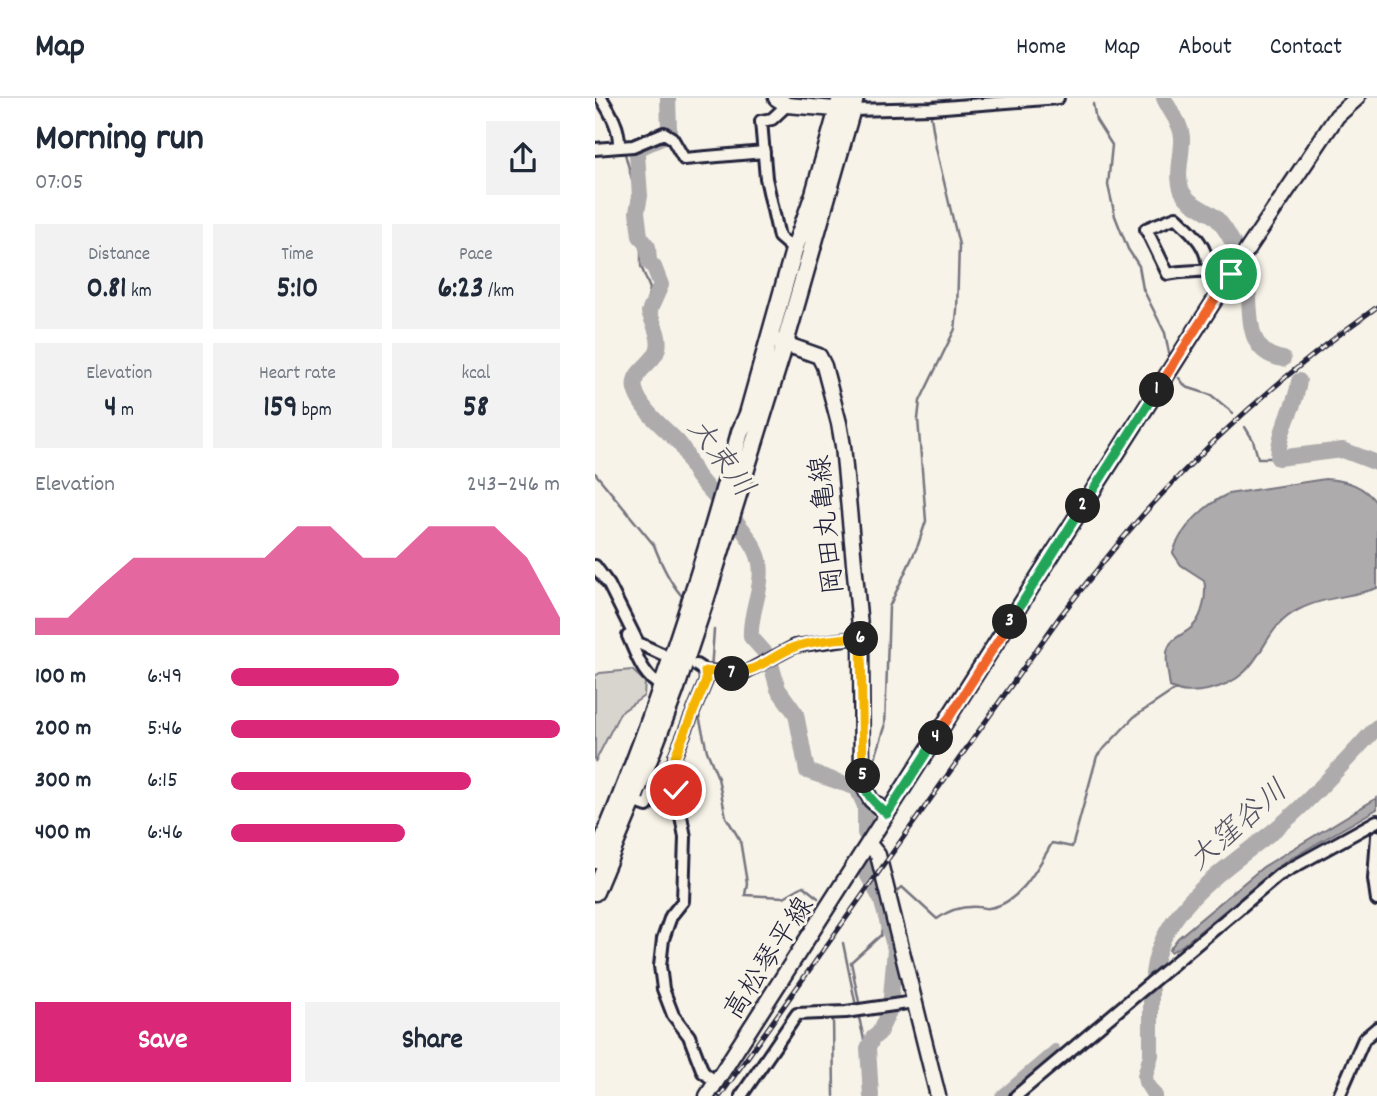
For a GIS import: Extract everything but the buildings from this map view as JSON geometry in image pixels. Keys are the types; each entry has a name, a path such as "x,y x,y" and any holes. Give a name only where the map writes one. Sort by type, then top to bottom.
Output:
{"highway":[{"path":"778,341 794,250 847,104"},
{"path":"595,892 675,691 731,496 740,432 778,341 847,104"},
{"path":"595,860 663,687 722,524"}],"main road":[{"path":"938,1096 878,855 869,844 1238,263 1337,117 1357,98"},
{"path":"782,102 847,104"},
{"name":"岡田丸亀線","path":"778,341 819,356 839,423 861,638 864,786 871,800 887,814"},
{"name":"高松琴平線","path":"707,1096 869,844"}],"street":[{"path":"601,98 614,119 623,147"},
{"path":"847,104 930,108 1058,98"},
{"path":"782,102 772,119 761,121 766,178 779,237 794,250"},
{"path":"595,149 633,146 667,133 684,159 764,152"},
{"path":"1208,271 1208,256 1196,237 1176,217 1146,229 1168,274 1196,269 1208,271 1214,272 1226,265 1238,263"},
{"path":"595,566 609,584 628,624 643,647 662,654"},
{"path":"628,624 625,628 646,675 663,687"},
{"path":"633,801 647,806 658,776 673,763 706,681 706,669 744,673 804,644 861,638"},
{"path":"673,763 685,837 684,901 671,916 663,939 660,954 661,979 676,1021 689,1036 703,1072 716,1082"},
{"path":"1016,1096 1279,875 1377,821"},
{"path":"1377,836 1374,878 1377,900"},
{"path":"741,1096 797,1014 846,1012 914,1002"},
{"path":"1339,1096 1364,1040 1377,1028"}],"shaded area":[{"path":"1325,479 1355,485 1377,504 1377,588 1317,602 1298,610 1284,619 1251,665 1226,684 1193,692 1170,687 1168,648 1172,641 1196,623 1205,586 1204,580 1181,565 1173,553 1181,535 1203,510 1228,494"},
{"path":"632,670 645,682 644,696 620,713 595,762 595,676 600,673"},
{"path":"1377,798 1377,809 1285,862 1183,945 1171,952 1169,950 1178,938 1263,867"}],"waterway":[{"name":"大束川","path":"668,98 669,129 662,138 639,148 637,154 640,196 637,212 640,236 648,247 649,262 654,267 661,285 649,312 659,344 656,354 636,377 635,389 642,404 682,447 697,476 743,530 757,553 761,572 751,637 769,657 778,689 796,714 807,771 857,788 865,806 865,833"},
{"name":"大窪谷川","path":"1164,98 1181,132 1179,178 1182,191 1192,203 1215,217 1229,236 1246,274 1251,326 1255,337 1260,347 1269,355 1283,359"},
{"path":"611,104 620,123"},
{"path":"1093,104 1096,120 1112,145 1108,185 1115,216 1128,249 1139,266 1143,289 1165,333 1169,353"},
{"path":"868,780 885,727 889,607 918,545 926,521 918,419 920,401 955,329 957,311 959,245 936,148 930,110"},
{"name":"大束川","path":"624,150 634,187 632,213 641,251 641,266 650,289 645,308 651,318"},
{"path":"1179,378 1186,387 1211,395 1233,413"},
{"name":"大窪谷川","path":"1299,381 1295,400 1281,436 1278,458 1343,450 1377,463"},
{"path":"1245,427 1253,440 1258,458 1278,458"},
{"path":"595,473 654,545 681,595"},
{"path":"711,670 714,630"},
{"path":"893,895 902,887 937,919 956,909 989,908 1010,900 1027,883 1052,843 1072,847 1097,756 1134,717 1176,689"},
{"path":"698,712 707,751 718,778 726,817 740,840 747,883 745,895 784,897 803,886 818,898"},
{"name":"大窪谷川","path":"1153,974 1159,948 1171,925 1187,904 1206,884 1302,806 1377,727"},
{"name":"大束川","path":"867,861 866,872 881,899 895,949 890,1009 879,1033 868,1048 871,1096"},
{"path":"857,1005 859,1002 851,962 881,935 879,910 884,903"},
{"path":"843,943 856,1006"},
{"name":"大窪谷川","path":"1151,990 1151,1055 1145,1076 1155,1096"},
{"name":"大束川","path":"858,1013 865,1044 868,1096"},
{"path":"834,1096 835,1017"},
{"path":"1000,1096 1055,1049"}],"railway":[{"path":"720,1096 1061,615 1126,534 1175,480 1229,427 1286,377 1377,307"}],"route":[{"path":"676,790 673,763 706,681 705,671 744,673 795,646 861,638 863,783 871,800 887,814 1231,274"}]}
